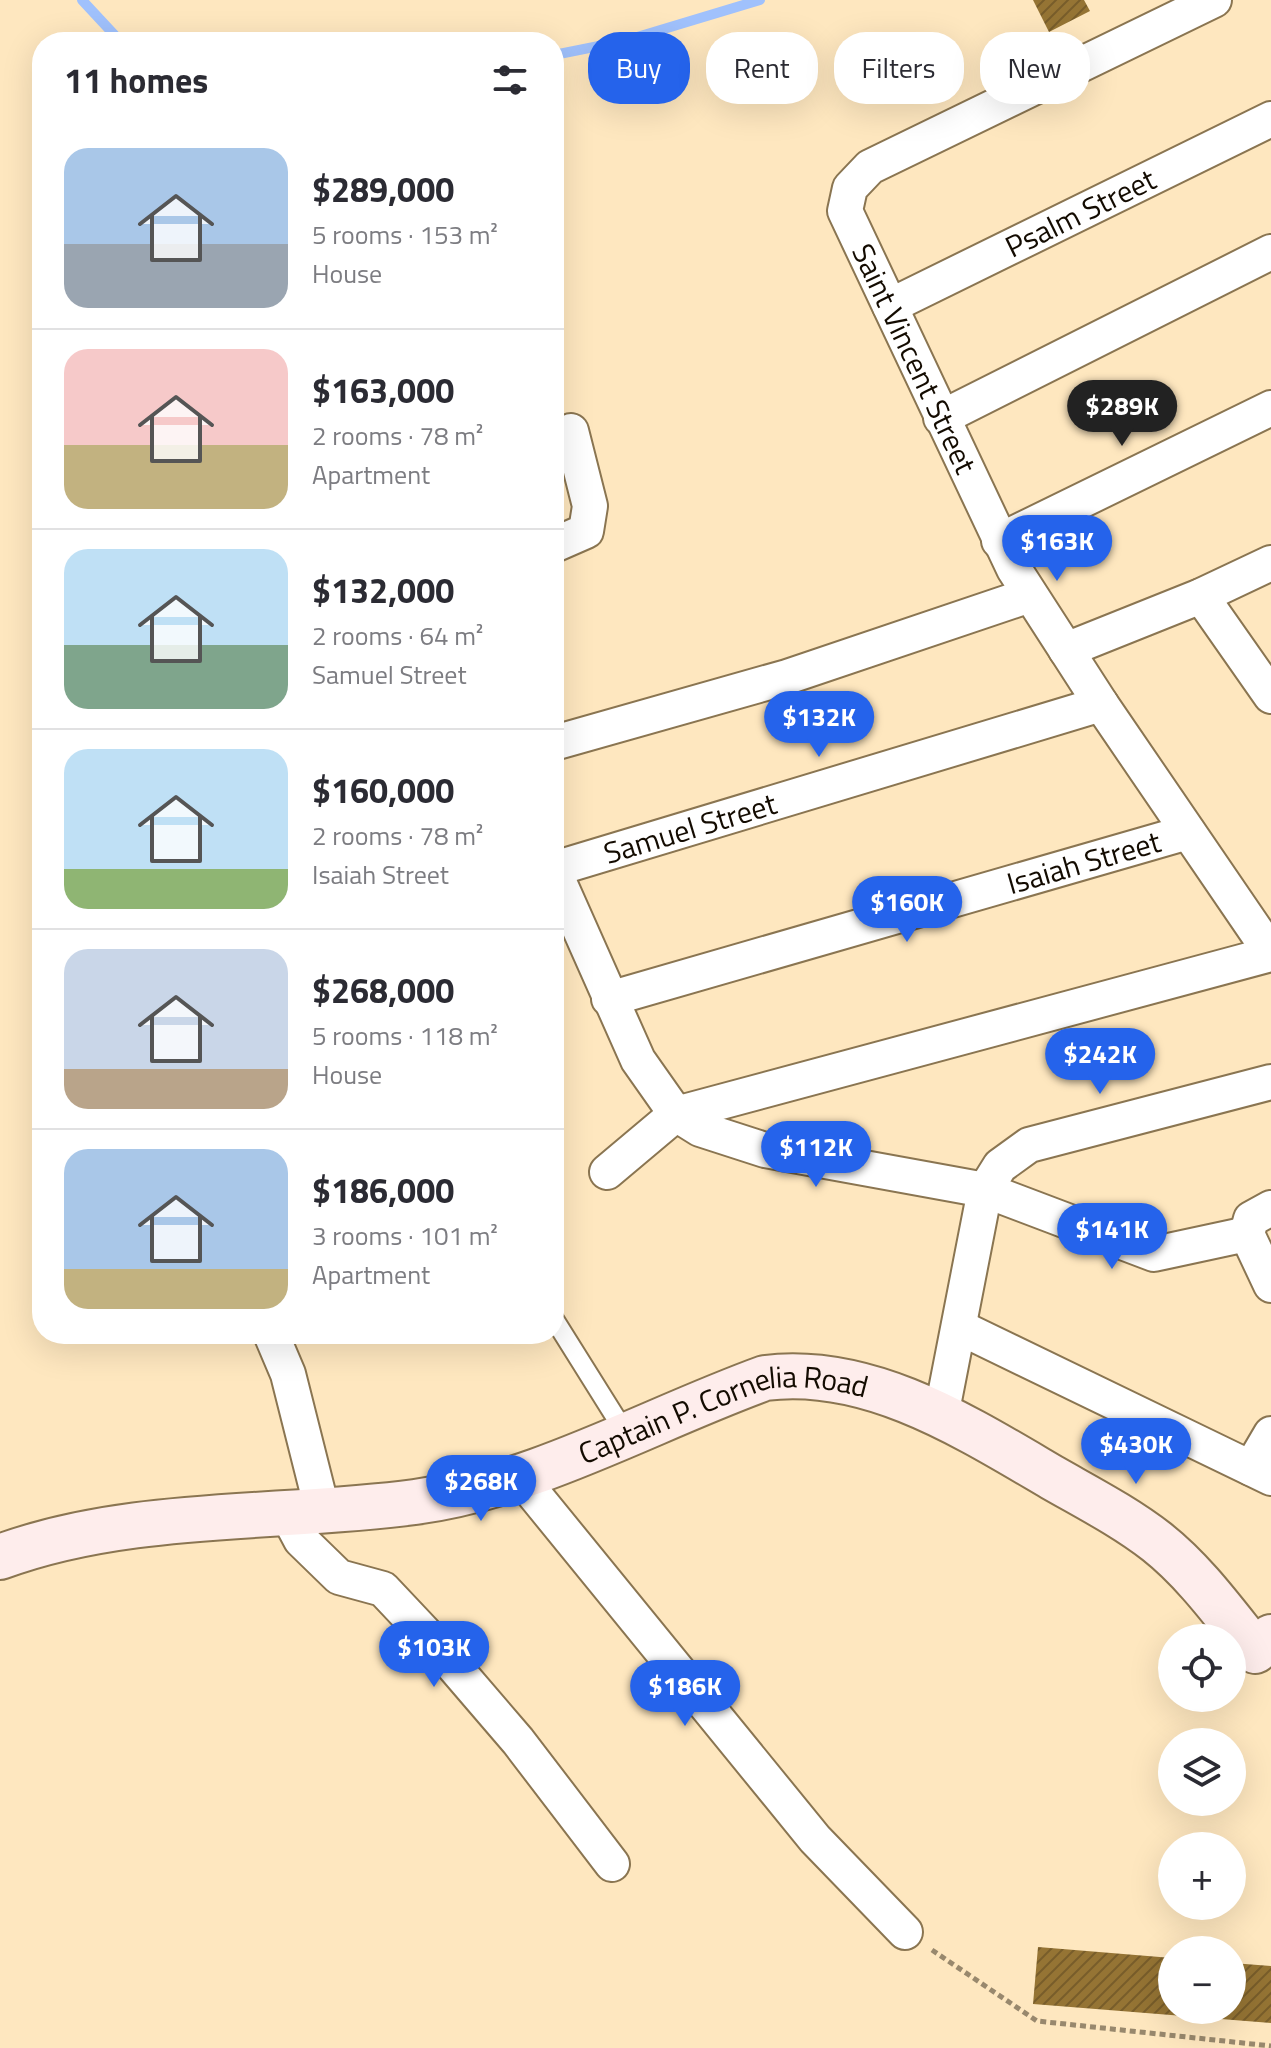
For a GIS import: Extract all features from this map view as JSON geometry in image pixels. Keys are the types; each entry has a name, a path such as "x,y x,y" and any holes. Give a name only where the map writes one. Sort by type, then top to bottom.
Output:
{"street":[{"name":"Saint Vincent Street","path":"1214,0 859,176 846,199 845,211 999,541 1101,704 1271,954"},
{"name":"Psalm Street","path":"890,306 1271,119"},
{"path":"941,418 1271,252"},
{"path":"999,541 1271,408"},
{"path":"564,541 586,531 590,506 571,431"},
{"path":"1066,650 1201,596 1271,563"},
{"path":"564,740 787,677 1030,595"},
{"path":"1201,596 1271,696"},
{"name":"Samuel Street","path":"564,867 1101,704"},
{"name":"Isaiah Street","path":"609,999 1188,832"},
{"path":"564,893 638,1060 676,1114 700,1129 765,1150 985,1190 1154,1254 1247,1234"},
{"path":"607,1172 676,1114 1271,954"},
{"path":"941,1416 961,1328 985,1190 1000,1166 1029,1145 1271,1082"},
{"path":"1271,1208 1251,1219 1247,1234 1271,1285"},
{"path":"961,1328 1261,1473 1271,1434"},
{"path":"275,1344 288,1374 303,1510 301,1540 339,1577 383,1589 518,1741 612,1864"},
{"name":"Captain P. Cornelia Road","path":"0,1557 119,1529 415,1502 520,1477 765,1378 792,1374 829,1377 871,1388 941,1416 1089,1498 1160,1544 1266,1652"},
{"path":"520,1477 805,1828 905,1932"}],"lane":[{"path":"564,1335 626,1434"}],"path":[{"path":"905,1932 1037,2021 1271,2046"}],"building":[{"path":"1033,0 1084,0 1090,11 1049,32"},
{"path":"1038,1947 1158,1957 1158,2014 1033,2004"},
{"path":"1246,1964 1271,1966 1271,2023 1246,2021"}],"waterway":[{"path":"82,0 112,32"},
{"path":"564,53 624,41 760,0"}]}
